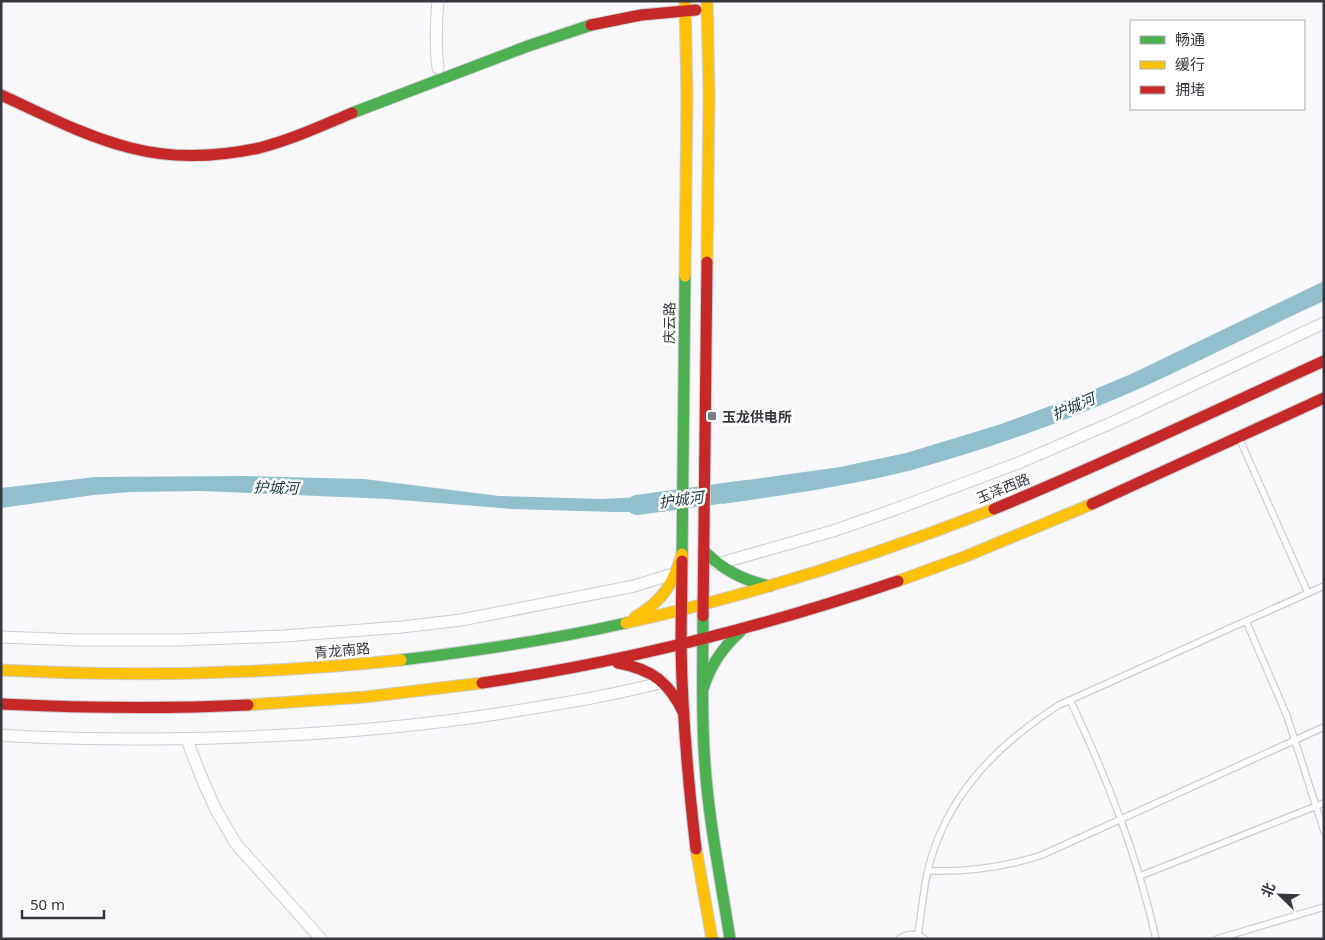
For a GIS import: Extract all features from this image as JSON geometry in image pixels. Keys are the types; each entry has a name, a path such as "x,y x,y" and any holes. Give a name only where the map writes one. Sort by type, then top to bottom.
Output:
{"main road":[{"path":"578,18 656,2"},
{"path":"1,96 94,137 128,148 181,156 208,156 234,153 282,141 442,78 567,32 608,21 685,6 708,6 710,94 703,723 708,793 730,939"},
{"name":"庆云路","path":"685,6 687,94 681,646 688,771 696,839 712,939"},
{"path":"500,45 526,35"},
{"path":"322,114 412,78"},
{"path":"1,84 35,98"},
{"path":"90,122 131,137 165,144 190,145 248,140 287,128"},
{"name":"玉泽西路","path":"681,611 773,586 880,551 1010,502 1147,444 1324,361"},
{"path":"1,704 128,708 207,707 356,699 531,677 681,646 743,630 843,600 957,559 1095,503 1324,398"},
{"path":"704,551 717,564 729,572 744,579 773,586"},
{"path":"618,625 642,614 656,604 668,590 682,554"},
{"name":"青龙南路","path":"1,670 76,673 172,673 345,666 526,643 681,611"},
{"path":"703,689 710,670 720,652 743,630"},
{"path":"595,665 616,663 632,665 647,671 663,682 676,697 684,714"}],"street":[{"path":"438,1 435,26 438,68"},
{"path":"717,564 842,528 1021,462 1134,413 1324,323"},
{"path":"1,637 77,640 180,640 352,632 461,620 634,586 676,573"},
{"path":"1,736 187,739 350,731 421,724 545,706 663,682"},
{"path":"187,739 216,810 236,844 321,939"}],"lane":[{"path":"1239,438 1308,593"},
{"path":"918,935 928,871 937,842 948,817 981,768 1007,743 1059,705 1324,586"},
{"path":"1246,621 1287,716 1324,831"},
{"path":"1070,700 1102,770 1121,819 1140,876 1156,939"},
{"path":"928,871 951,872 1020,863 1042,855 1324,727"},
{"path":"1140,876 1324,803"},
{"path":"1217,939 1324,907"},
{"path":"899,939 910,934 918,935 925,939"}],"water":[{"path":"1324,281 1324,301 1152,383 1094,408 1004,442 888,476 817,490 722,504 719,484 840,467 906,453 998,425 1088,392 1131,374"},
{"path":"245,476 364,479 499,496 601,499 664,496 665,512 512,509 388,499 201,491 130,492 94,495 1,508 1,488 95,477"}],"waterway":[{"name":"护城河","path":"637,505 747,490"}],"traffic: fast":[{"path":"352,113 528,46 591,25"},
{"path":"682,561 685,276"},
{"path":"704,551 734,574 770,586"},
{"path":"703,616 705,765 712,830 730,939"},
{"path":"401,660 570,635 626,623"},
{"path":"703,689 717,658 740,632"}],"traffic: slow":[{"path":"685,1 687,94 685,276"},
{"path":"707,1 709,94 707,262"},
{"path":"898,581 964,557 1092,504"},
{"path":"626,623 719,600 812,573 903,543 994,509"},
{"path":"635,617 653,605 666,591 675,574 682,554"},
{"path":"1,670 151,674 201,673 351,665 401,660"},
{"path":"248,705 365,697 482,683"},
{"path":"696,849 712,939"}],"traffic: jam":[{"path":"591,25 641,15 696,10"},
{"path":"1,95 98,138 147,152 195,156 227,153 271,145 352,113"},
{"path":"703,616 707,262"},
{"path":"994,509 1119,455 1324,361"},
{"path":"1092,504 1324,398"},
{"path":"682,561 681,645 683,696 696,849"},
{"path":"482,683 640,654 744,628 898,581"},
{"path":"618,663 641,669 659,679 673,694 684,714"},
{"path":"1,704 125,708 248,705"}],"place":[{"name":"玉龙供电所","path":"712,416"}]}
